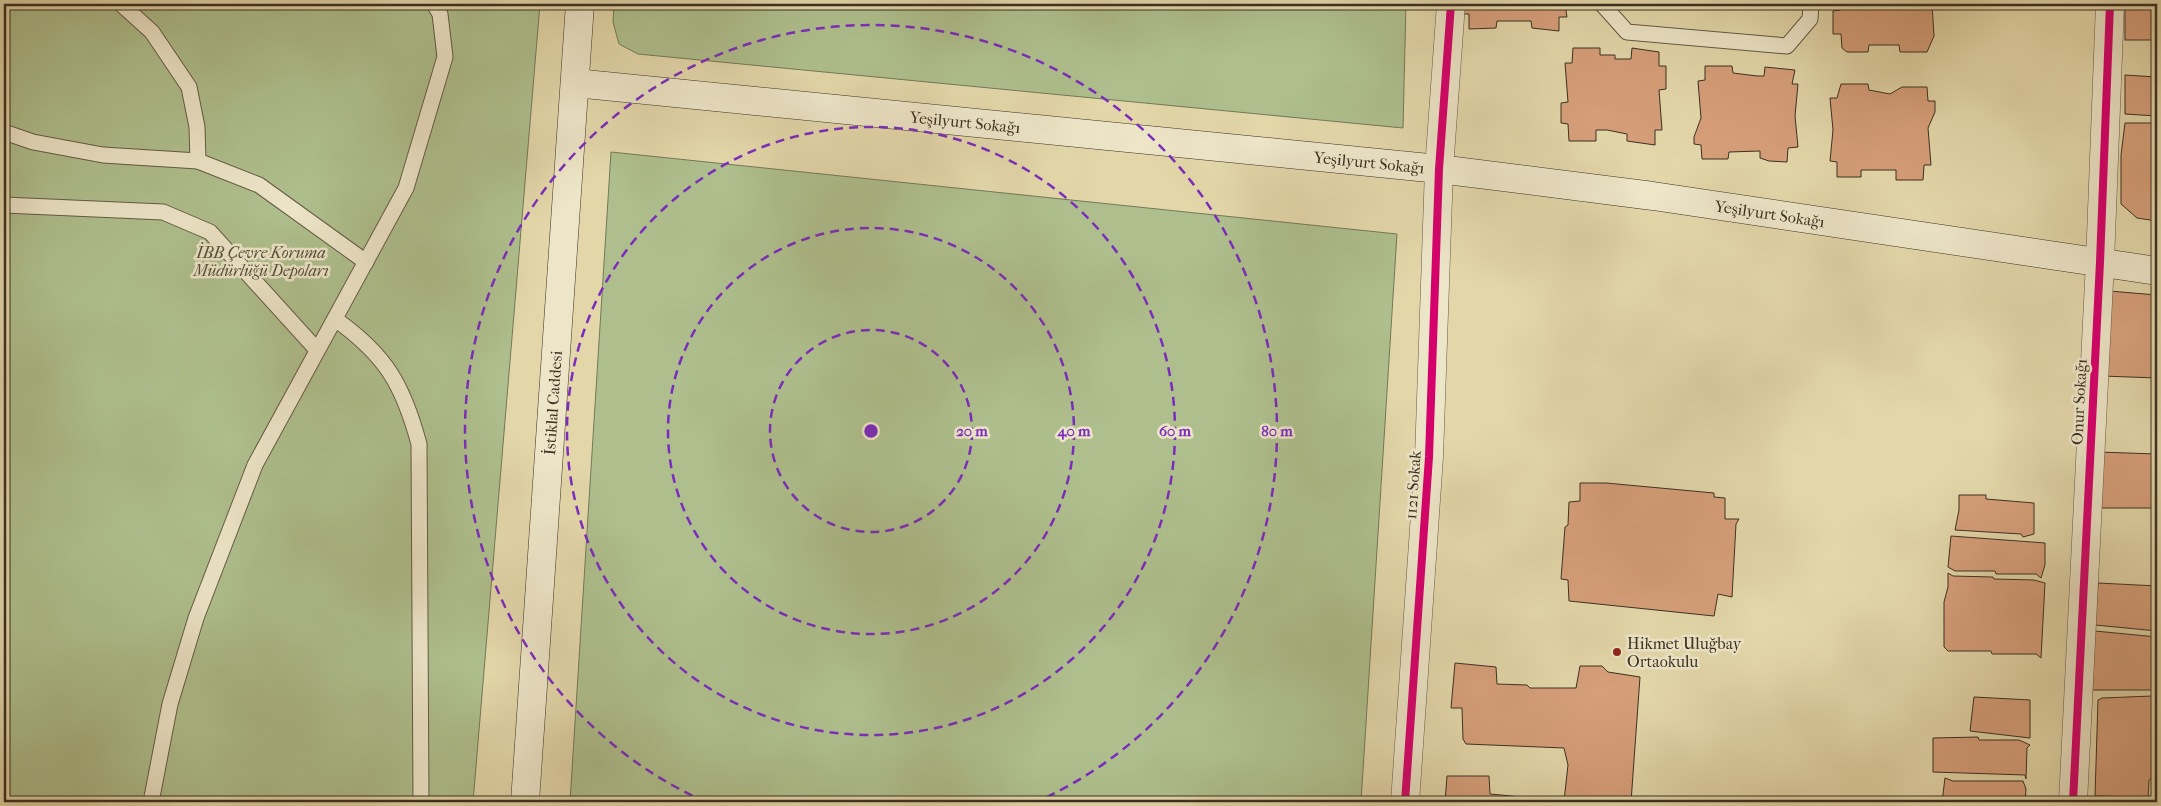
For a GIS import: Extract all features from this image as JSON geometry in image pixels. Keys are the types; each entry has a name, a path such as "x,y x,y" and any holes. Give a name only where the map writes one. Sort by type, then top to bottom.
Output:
{"main road":[{"name":"İstiklal Caddesi","path":"525,802 580,4"},
{"name":"1121 Sokak","path":"1405,802 1429,457 1439,169 1452,4"},
{"name":"Onur Sokağı","path":"2073,802 2100,262 2110,4"},
{"name":"Yeşilyurt Sokağı","path":"575,83 1439,169 1662,198 2157,271"}],"lane":[{"path":"121,4 152,32 189,86 197,127 198,161"},
{"path":"151,802 170,704 196,618 255,465 406,188 445,57 440,14 434,4"},
{"path":"1602,4 1628,32 1787,46 1810,19 1811,4"},
{"path":"4,132 33,142 104,155 198,161 259,184 366,262"},
{"path":"4,205 163,212 210,232 317,350"},
{"path":"335,319 355,333 378,355 396,382 409,408 419,444 421,802"}],"green space":[{"name":"İBB Çevre Koruma Müdürlüğü Depoları","path":"4,4 540,4 473,802 4,802"},
{"path":"614,4 1406,4 1403,128 638,54 619,44 613,22"},
{"path":"611,152 1397,234 1361,802 570,802"}],"building":[{"path":"1463,4 1565,4 1567,17 1559,17 1559,31 1532,28 1531,21 1497,21 1496,28 1469,29 1469,14 1463,14"},
{"path":"1840,4 1932,4 1934,36 1927,52 1900,52 1899,45 1869,45 1868,52 1847,52 1842,48 1841,34 1833,34 1833,11 1841,10"},
{"path":"2125,4 2157,4 2157,40 2125,40"},
{"path":"1573,48 1600,48 1600,55 1615,55 1615,59 1631,59 1632,48 1659,52 1659,66 1666,66 1666,89 1659,90 1662,130 1655,130 1655,145 1627,141 1627,134 1607,130 1596,130 1596,141 1569,141 1568,124 1561,123 1561,103 1568,102 1565,63 1572,63"},
{"path":"1705,66 1732,66 1733,73 1757,76 1764,76 1765,67 1795,70 1792,84 1798,84 1795,116 1798,147 1788,148 1787,162 1769,161 1760,158 1760,151 1729,152 1728,159 1702,159 1701,145 1694,144 1694,137 1701,118 1698,81 1705,80"},
{"path":"2125,75 2157,77 2157,116 2125,114"},
{"path":"1841,84 1868,84 1869,90 1890,94 1902,87 1927,87 1928,101 1935,101 1935,112 1928,128 1931,165 1924,165 1923,180 1896,180 1896,170 1861,170 1861,177 1837,177 1837,162 1830,161 1833,130 1830,98 1837,98"},
{"path":"2125,123 2157,123 2157,221 2137,218 2121,204 2121,155"},
{"path":"2109,291 2157,295 2157,378 2102,376"},
{"path":"2098,452 2157,454 2157,508 2102,508 2095,504"},
{"path":"1580,483 1606,483 1714,493 1714,497 1725,498 1725,519 1739,519 1736,524 1732,597 1718,594 1714,616 1569,601 1568,580 1561,579 1565,527 1568,525 1569,502 1580,501"},
{"path":"1959,495 1986,495 1986,499 2034,503 2034,534 2023,537 2021,534 1955,530 1959,510"},
{"path":"1951,536 2045,543 2045,565 2041,578 2036,574 1955,571 1948,567"},
{"path":"1948,573 1953,576 2034,580 2045,583 2041,658 2036,654 1948,651 1944,647 1944,602 1948,587"},
{"path":"2098,583 2157,586 2157,631 2095,625"},
{"path":"2095,631 2157,637 2157,690 2092,690"},
{"path":"1455,663 1496,667 1497,684 1527,685 1530,688 1576,688 1580,666 1602,666 1608,672 1640,677 1631,802 1445,802 1447,776 1489,776 1490,794 1564,801 1568,765 1564,748 1466,744 1463,739 1462,708 1451,708"},
{"path":"2152,696 2152,778 2149,780 2148,800 2142,797 2095,796 2098,700 2102,698"},
{"path":"1974,697 2030,700 2030,738 1970,731"},
{"path":"1978,737 1979,740 2019,740 2030,745 2027,748 2026,779 2025,775 1933,772 1933,738"},
{"path":"1945,778 1953,781 2023,781 2026,789 2025,802 1942,802"}],"cycle path":[{"path":"1405,802 1429,457 1439,169 1451,4"},
{"path":"2073,802 2100,262 2110,4"}],"place":[{"name":"Hikmet Uluğbay Ortaokulu","path":"1617,652"}]}
